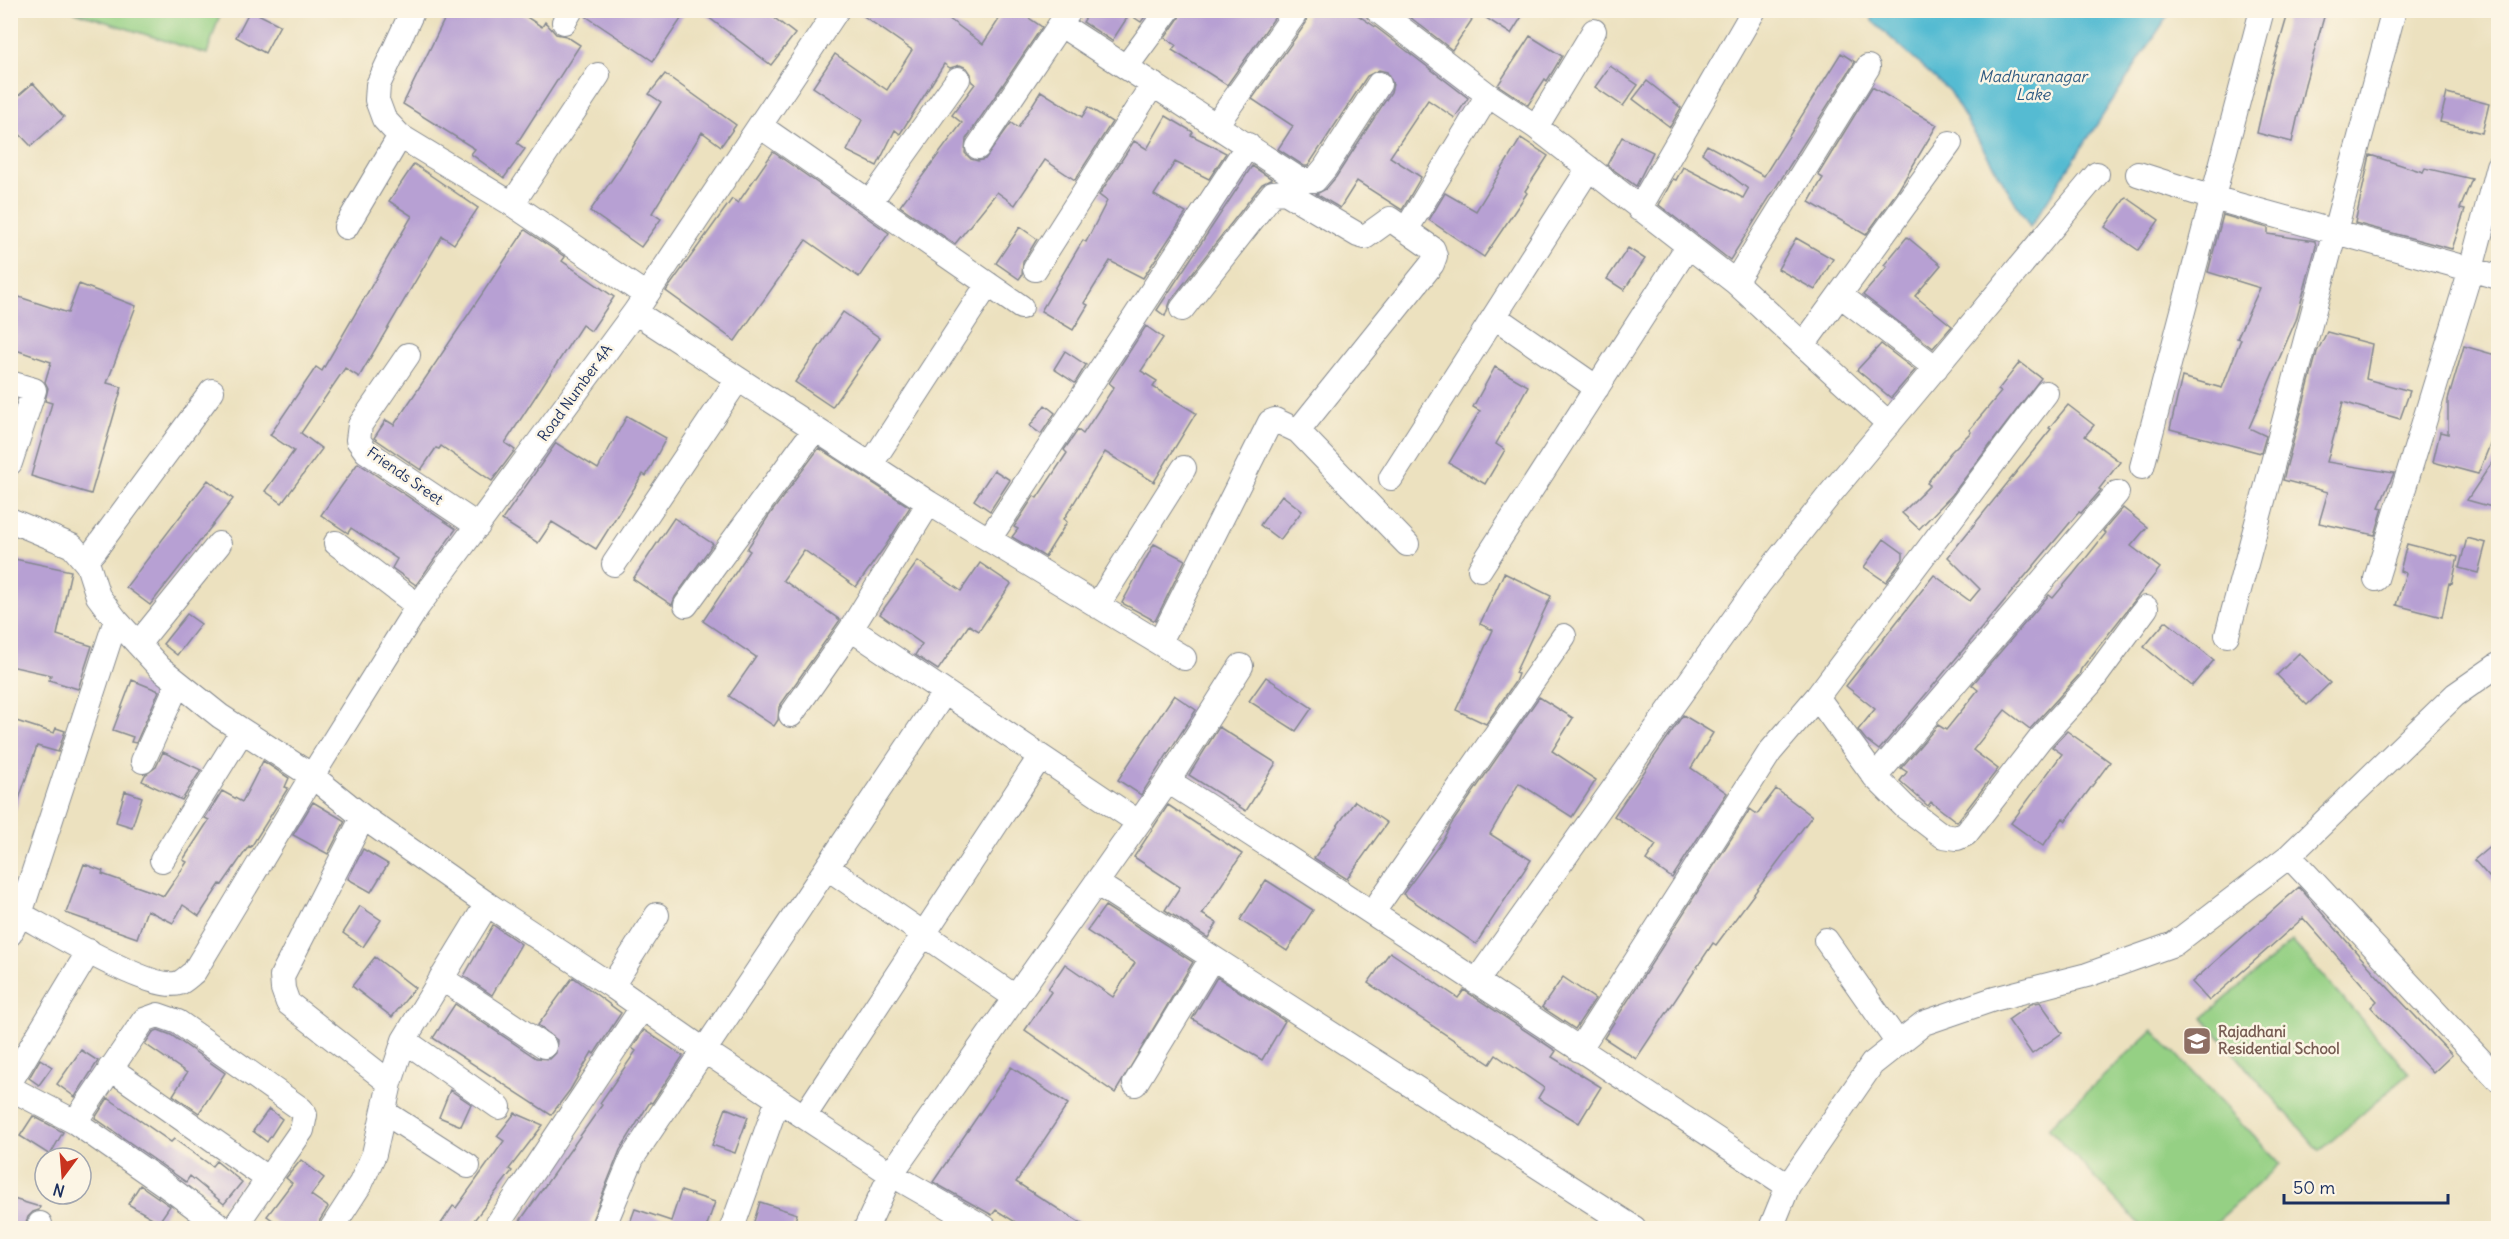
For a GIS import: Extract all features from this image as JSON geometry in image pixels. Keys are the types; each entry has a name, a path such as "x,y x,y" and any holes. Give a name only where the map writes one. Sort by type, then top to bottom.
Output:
{"street":[{"path":"412,10 378,85 377,100 384,119 400,136 512,204 738,379 929,503 1184,658"},
{"path":"1126,67 1168,10"},
{"path":"1377,10 1488,95 1536,127 1735,282 1889,424"},
{"path":"1639,209 1754,10"},
{"path":"2142,467 2262,10"},
{"path":"2227,635 2394,10"},
{"name":"Road Number 4A","path":"14,921 89,951 138,977 165,984 179,983 194,972 418,606 640,303 760,126 829,13"},
{"path":"1216,125 1294,15"},
{"path":"978,147 1065,18 1126,67 1300,180 1315,180 1325,168 1379,84"},
{"path":"1536,127 1594,31"},
{"path":"1735,282 1868,67"},
{"path":"512,204 598,75"},
{"path":"870,202 958,79"},
{"path":"1035,269 1153,84"},
{"path":"1406,230 1488,95"},
{"path":"760,126 1021,307"},
{"path":"346,227 400,136"},
{"path":"1803,345 1950,143"},
{"path":"989,539 1248,145"},
{"path":"2376,579 2471,270 2499,166"},
{"path":"1391,478 1589,168"},
{"path":"1476,982 1759,584 2097,174"},
{"path":"2138,174 2213,198 2499,277"},
{"path":"1182,309 1273,193 1285,192 1365,237 1390,219 1433,249 1435,256 1432,264 1299,432"},
{"path":"1480,569 1688,246"},
{"path":"871,464 988,284"},
{"path":"1840,294 1936,368"},
{"path":"1495,317 1597,388"},
{"name":"Friends Sreet","path":"408,356 360,425 358,440 366,451 478,526"},
{"path":"614,564 738,379"},
{"path":"10,383 34,390 10,463"},
{"path":"85,561 212,391"},
{"path":"1579,1050 1770,752 1817,697 2046,393"},
{"path":"1160,642 1270,422 1275,420 1299,432 1407,544"},
{"path":"686,605 816,429"},
{"path":"1097,606 1184,468"},
{"path":"1875,777 2117,493"},
{"path":"791,715 851,629 929,503"},
{"path":"10,520 72,546 85,561 98,596 116,620 160,668 242,731 312,776 363,817 487,904 612,986 705,1051 891,1174 985,1228"},
{"path":"336,543 418,606"},
{"path":"138,644 219,544"},
{"path":"1817,697 1875,777 1905,807 1943,836 1957,838 1966,834 2040,739 2090,684 2146,608"},
{"path":"14,921 116,620"},
{"path":"851,629 1138,822"},
{"path":"1373,912 1564,636"},
{"path":"1771,1228 1788,1186 1872,1065 1898,1043 1924,1023 1994,999 2087,975 2174,944 2289,856 2455,695 2499,665"},
{"path":"866,1228 891,1174 1168,781 1241,666"},
{"path":"143,762 178,683"},
{"path":"603,1228 632,1158 944,693"},
{"path":"162,860 242,731"},
{"path":"805,1115 1040,757"},
{"path":"1168,781 1373,912 1788,1186"},
{"path":"363,817 282,976 283,989 288,1003 390,1083"},
{"path":"2289,856 2499,1079"},
{"path":"828,868 1015,997"},
{"path":"1096,883 1634,1228"},
{"path":"332,1228 361,1183 374,1154 390,1083 404,1040 487,904"},
{"path":"612,986 657,915"},
{"path":"1826,940 1898,1043"},
{"path":"10,1082 89,951"},
{"path":"1136,1084 1212,958"},
{"path":"441,978 544,1046"},
{"path":"495,1228 642,1008"},
{"path":"75,1122 144,1020 158,1015 178,1022 301,1109 304,1116 302,1130 234,1228"},
{"path":"404,1040 499,1107"},
{"path":"110,1068 268,1179"},
{"path":"10,1088 75,1122 222,1228"},
{"path":"732,1228 778,1099"},
{"path":"384,1112 468,1166"}],"green space":[{"path":"221,10 207,54 72,11"},
{"path":"2292,941 2409,1073 2320,1151 2203,1018"},
{"path":"2153,1030 2280,1164 2210,1228 2143,1228 2048,1128"}],"water":[{"name":"Madhuranagar Lake","path":"1871,10 2171,11 2030,227 1949,91 1872,21"}],"building":[{"path":"250,10 280,25 265,53 236,37"},
{"path":"449,10 516,10 542,27 545,22 556,34 566,36 580,45 517,143 525,149 504,178 471,154 475,149 403,104"},
{"path":"585,10 687,10 653,61 584,15"},
{"path":"699,10 764,10 795,34 771,65"},
{"path":"855,10 937,10 983,44 1005,10 1017,10 1042,27 966,139 965,153 971,159 978,161 985,159 1011,123 1018,128 1041,91 1082,117 1088,107 1112,122 1075,180 1045,160 1015,205 997,192 955,244 900,206 962,123 952,115 975,84 972,82 971,74 967,68 960,65 950,68 944,64 900,134 895,130 877,166 847,151 862,120 813,87 835,54 887,90 912,50"},
{"path":"1091,10 1115,10 1127,18 1112,41 1083,22"},
{"path":"1123,10 1150,10 1141,22"},
{"path":"1182,10 1280,10 1227,85 1172,50 1176,45 1165,38"},
{"path":"1307,10 1350,10 1468,98 1455,118 1428,100 1390,157 1421,177 1402,210 1357,181 1340,208 1316,194 1326,189 1336,177 1391,92 1393,84 1387,72 1379,70 1367,76 1308,166 1304,166 1278,149 1293,126 1252,99 1306,23"},
{"path":"1401,10 1526,10 1511,34 1477,12 1452,50"},
{"path":"2289,10 2326,10 2305,84 2292,142 2257,133 2269,79"},
{"path":"1530,36 1562,56 1547,81 1545,79 1528,105 1498,85"},
{"path":"1841,53 1855,62 1730,260 1659,205 1673,179 1676,180 1683,167 1743,198 1748,189 1702,153 1707,145 1764,176"},
{"path":"1610,66 1638,85 1623,106 1595,87"},
{"path":"665,74 736,125 721,146 702,132 652,213 661,219 641,247 590,211 661,102 649,94"},
{"path":"1647,81 1681,108 1670,127 1633,99"},
{"path":"33,83 64,117 31,146 10,124 10,103"},
{"path":"1872,87 1937,125 1899,189 1866,235 1809,202 1823,178 1818,175"},
{"path":"2447,93 2489,104 2482,133 2440,122"},
{"path":"1166,116 1193,132 1191,135 1226,153 1209,179 1175,162 1154,195 1186,213 1143,278 1110,261 1084,303 1088,305 1073,330 1041,311 1083,240 1086,242 1107,201 1099,195 1134,141 1147,149"},
{"path":"1622,137 1653,152 1636,186 1607,165"},
{"path":"1521,138 1548,156 1525,191 1527,193 1484,257 1429,220 1445,193 1476,211"},
{"path":"773,152 889,233 859,277 806,240 735,341 666,291 732,199 738,203"},
{"path":"2370,155 2423,172 2425,168 2472,179 2460,209 2465,210 2452,249 2355,223"},
{"path":"414,164 478,208 454,244 442,236 359,377 345,368 301,433 322,449 282,503 265,491 294,451 270,435 316,367 322,371 412,216 389,201"},
{"path":"1252,166 1272,179 1262,184 1171,300 1165,316 1157,310"},
{"path":"2126,197 2159,220 2138,250 2105,227"},
{"path":"2223,215 2268,228 2268,234 2315,241 2316,246 2296,320 2249,428 2266,436 2261,453 2170,429 2182,377 2222,388 2241,339 2237,338 2260,288 2208,272"},
{"path":"1020,227 1037,239 1023,262 1022,275 1019,279 996,263"},
{"path":"525,230 565,257 562,261 614,297 591,331 582,325 505,443 515,450 492,481 441,446 439,449 436,448 421,470 374,438 386,420 394,425"},
{"path":"1907,237 1941,265 1915,296 1952,326 1933,348 1863,295 1887,267 1884,265"},
{"path":"1796,238 1833,259 1815,290 1778,269"},
{"path":"1628,248 1645,259 1624,290 1607,279"},
{"path":"79,284 136,306 107,383 122,387 91,494 31,476 52,403 45,401 48,388 45,382 51,362 10,348 10,294 68,313"},
{"path":"843,312 880,338 832,407 795,382"},
{"path":"1146,326 1163,338 1141,371 1157,381 1153,387 1196,413 1154,482 1105,452 1064,519 1067,522 1045,557 1012,537 1018,529 1014,527 1034,496 1037,498 1067,453 1064,450 1078,430 1083,434 1114,387 1109,383"},
{"path":"2327,332 2372,344 2366,379 2410,391 2400,419 2343,402 2327,462 2394,473 2379,507 2383,508 2375,535 2319,523 2328,492 2283,480 2317,352"},
{"path":"1881,344 1915,370 1891,398 1857,370"},
{"path":"2464,346 2499,356 2499,396 2494,435 2478,474 2433,462 2440,432 2448,434 2448,400"},
{"path":"1065,351 1086,365 1075,383 1054,369"},
{"path":"2020,362 2041,378 1952,495 1919,529 1902,513 1930,485 1927,483 1950,453 1971,432 1969,430 2001,392 1998,390"},
{"path":"1495,367 1528,386 1496,444 1505,450 1485,484 1449,463 1480,411 1473,407"},
{"path":"1045,405 1055,413 1041,434 1030,426"},
{"path":"2068,405 2094,425 2085,436 2120,462 2099,489 2101,490 2081,513 2079,512 1879,750 1858,730 1875,709 1846,686 1934,575 1970,601 1980,589 1948,557"},
{"path":"627,416 666,438 646,476 643,474 596,549 552,522 538,543 502,520 556,443 598,469"},
{"path":"819,448 910,507 856,587 804,550 783,580 840,620 779,707 778,720 774,726 729,696 756,657 703,621 750,551 747,549 768,517"},
{"path":"2499,452 2499,509 2467,500"},
{"path":"358,463 456,529 416,585 392,568 397,559 351,528 348,533 321,515"},
{"path":"994,470 1010,480 990,511 974,500"},
{"path":"208,480 233,499 150,605 126,587"},
{"path":"1282,495 1302,511 1280,540 1260,525"},
{"path":"2123,508 2147,527 2131,546 2160,568 2081,669 2079,675 2030,729 2005,710 1973,750 1998,769 1957,822 1931,802 1928,806 1900,781 1907,772 1901,768 1938,725 1946,730 1978,690 1972,685 2049,595 2053,598 2106,533 2103,531"},
{"path":"674,518 713,544 675,597 672,605 633,579"},
{"path":"2467,538 2486,543 2478,573 2459,568"},
{"path":"1884,539 1903,553 1903,559 1886,582 1864,567"},
{"path":"1154,544 1185,560 1155,621 1122,603"},
{"path":"2407,544 2458,557 2452,584 2449,583 2442,617 2396,605 2406,573 2400,571"},
{"path":"10,558 71,571 57,635 92,646 78,689 49,680 51,675 10,666"},
{"path":"918,561 961,591 980,563 1011,584 979,631 969,625 938,670 915,655 922,644 880,614"},
{"path":"1504,573 1551,596 1515,673 1518,674 1515,682 1486,724 1456,710 1493,630 1480,624"},
{"path":"187,614 201,624 177,655 163,644"},
{"path":"2166,621 2214,660 2192,686 2144,647"},
{"path":"2299,653 2330,683 2307,705 2277,675"},
{"path":"1266,677 1312,708 1296,731 1249,701"},
{"path":"132,680 159,691 136,743 131,742 133,737 113,730"},
{"path":"1174,695 1196,710 1141,795 1118,780"},
{"path":"1539,697 1573,718 1552,751 1596,780 1572,817 1519,783 1490,834 1531,860 1476,944 1403,894 1442,841"},
{"path":"1683,715 1713,733 1691,768 1727,793 1672,878 1646,860 1656,845 1614,816"},
{"path":"10,719 54,733 56,728 65,731 58,752 37,746 15,811 10,810"},
{"path":"1219,727 1276,763 1246,811 1189,775"},
{"path":"2067,731 2110,762 2066,821 2063,818 2043,846 2011,823 2062,754 2052,747"},
{"path":"163,752 201,770 182,800 142,781 145,775 156,767"},
{"path":"263,761 289,778 285,787 288,788 251,847 249,846 222,885 220,884 199,916 183,905 173,923 147,910 137,938 66,913 84,864 103,871 102,874 164,896 187,862 183,860 209,820 205,818 222,791 242,802"},
{"path":"1776,789 1812,816 1716,945 1713,943 1636,1059 1604,1038 1750,809 1757,814"},
{"path":"125,791 142,797 132,827 116,822"},
{"path":"1355,801 1387,823 1347,879 1314,858"},
{"path":"313,802 345,821 328,854 293,835"},
{"path":"1168,805 1242,854 1202,914 1217,923 1208,938 1165,910 1180,887 1134,857"},
{"path":"2499,839 2499,888 2474,860"},
{"path":"363,849 388,864 371,892 348,879"},
{"path":"1266,880 1313,910 1287,951 1240,920"},
{"path":"2299,887 2380,979 2452,1055 2433,1073 2371,1007 2377,1001 2303,918 2209,1001 2192,982"},
{"path":"360,906 381,920 363,947 343,933"},
{"path":"1105,906 1193,962 1115,1093 1025,1030 1051,992 1048,989 1065,964 1113,997 1135,963 1087,931"},
{"path":"493,925 521,944 492,995 464,976"},
{"path":"1390,952 1458,998 1464,990 1556,1051 1552,1057 1601,1087 1579,1123 1538,1098 1544,1088 1496,1055 1490,1064 1368,983"},
{"path":"375,957 415,988 392,1017 352,986"},
{"path":"573,977 621,1013 594,1054 592,1052 570,1090 551,1115 433,1038 455,1004 536,1058 550,1059 556,1053 557,1040 538,1025"},
{"path":"1217,977 1285,1021 1262,1060 1192,1019"},
{"path":"1563,977 1595,999 1575,1029 1542,1007"},
{"path":"2040,1002 2062,1033 2032,1054 2008,1020 2031,1004"},
{"path":"158,1030 171,1035 225,1073 199,1113 173,1095 187,1073 145,1044 153,1032"},
{"path":"644,1030 683,1056 652,1103 650,1102 620,1150 589,1228 515,1228 602,1105 600,1103 636,1051 632,1048"},
{"path":"81,1050 98,1061 75,1097 57,1084"},
{"path":"40,1059 52,1067 39,1085 29,1078"},
{"path":"1011,1067 1068,1104 1016,1182 1088,1228 1025,1228 996,1210 992,1215 933,1182"},
{"path":"450,1090 471,1104 461,1126 439,1117"},
{"path":"108,1098 171,1142 174,1139 212,1166 216,1161 242,1182 224,1204 190,1176 186,1182 95,1118"},
{"path":"726,1108 748,1117 735,1153 712,1145"},
{"path":"269,1109 282,1119 267,1142 253,1131"},
{"path":"515,1113 543,1125 509,1169 512,1171 468,1228 438,1228 453,1206 456,1208 504,1141 497,1136"},
{"path":"33,1116 63,1132 55,1146 36,1146 20,1136"},
{"path":"301,1160 324,1178 311,1195 328,1207 318,1228 284,1228 267,1216 292,1183 286,1178"},
{"path":"140,1185 170,1206 159,1222 128,1204"},
{"path":"681,1191 715,1202 706,1228 628,1228 635,1209 671,1221"},
{"path":"10,1198 40,1207 28,1217 24,1228 10,1228"},
{"path":"760,1202 797,1214 793,1228 752,1228"}],"place":[{"name":"Rajadhani Residential School","path":"2197,1041"}]}
